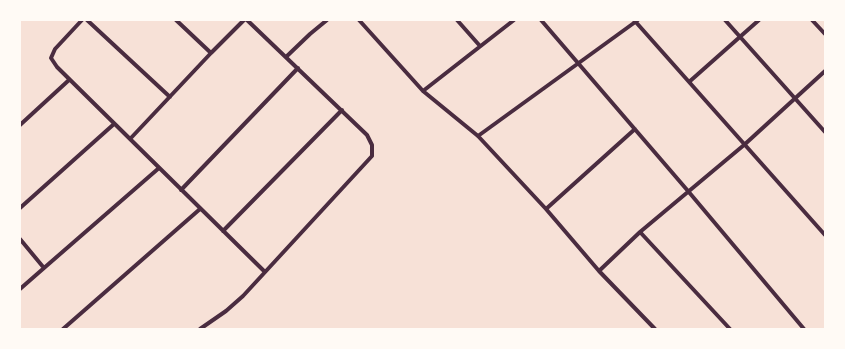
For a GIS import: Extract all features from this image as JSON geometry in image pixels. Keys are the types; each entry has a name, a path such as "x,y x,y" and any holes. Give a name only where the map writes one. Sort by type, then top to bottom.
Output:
{"street":[{"path":"82,20 55,49 51,58 57,67 265,272"},
{"path":"87,20 170,96"},
{"path":"176,20 211,53"},
{"path":"130,139 244,20"},
{"path":"200,329 226,311 242,296 372,156 372,145 367,134 247,20"},
{"path":"286,57 327,20"},
{"path":"360,20 423,91 478,136 546,209 599,272 655,329"},
{"path":"457,20 480,46"},
{"path":"423,91 514,20"},
{"path":"541,20 804,329"},
{"path":"726,20 825,132"},
{"path":"689,82 759,20"},
{"path":"812,20 825,34"},
{"path":"478,136 636,21 825,235"},
{"path":"181,190 298,68"},
{"path":"599,272 640,232 744,145 825,71"},
{"path":"20,125 69,80"},
{"path":"224,231 342,110"},
{"path":"20,208 114,124"},
{"path":"546,209 635,129"},
{"path":"20,289 159,168"},
{"path":"63,329 200,209"},
{"path":"640,232 730,329"},
{"path":"20,239 44,268"}]}
